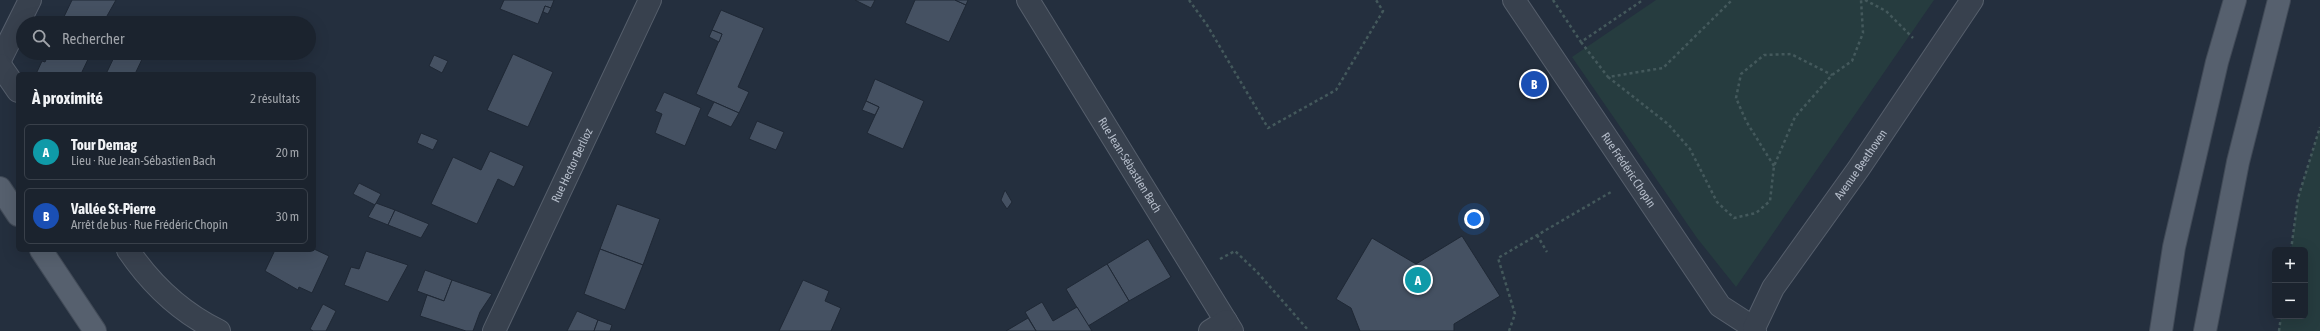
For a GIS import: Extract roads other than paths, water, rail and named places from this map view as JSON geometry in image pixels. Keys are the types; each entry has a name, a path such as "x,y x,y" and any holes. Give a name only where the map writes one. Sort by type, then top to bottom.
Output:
{"main road":[{"path":"2161,331 2174,247 2217,62 2235,0"},
{"path":"2205,331 2238,162 2279,0"},
{"path":"0,188 16,212"},
{"path":"42,252 95,331"}],"street":[{"path":"22,16 30,0"},
{"name":"Rue Hector Berlioz","path":"494,331 650,0"},
{"name":"Rue Jean-Sébastien Bach","path":"1028,0 1196,272 1223,328"},
{"name":"Rue Frédéric Chopin","path":"1514,0 1720,306 1754,329"},
{"name":"Avenue Beethoven","path":"1754,329 1773,288 1859,168 1972,0"},
{"path":"0,60 16,28"},
{"path":"0,65 16,88"},
{"path":"129,252 143,272 183,309 219,331"}],"place":[{"name":"Vallée St-Pierre","path":"1534,84"},
{"name":"Tour Demag","path":"1418,280"}]}
